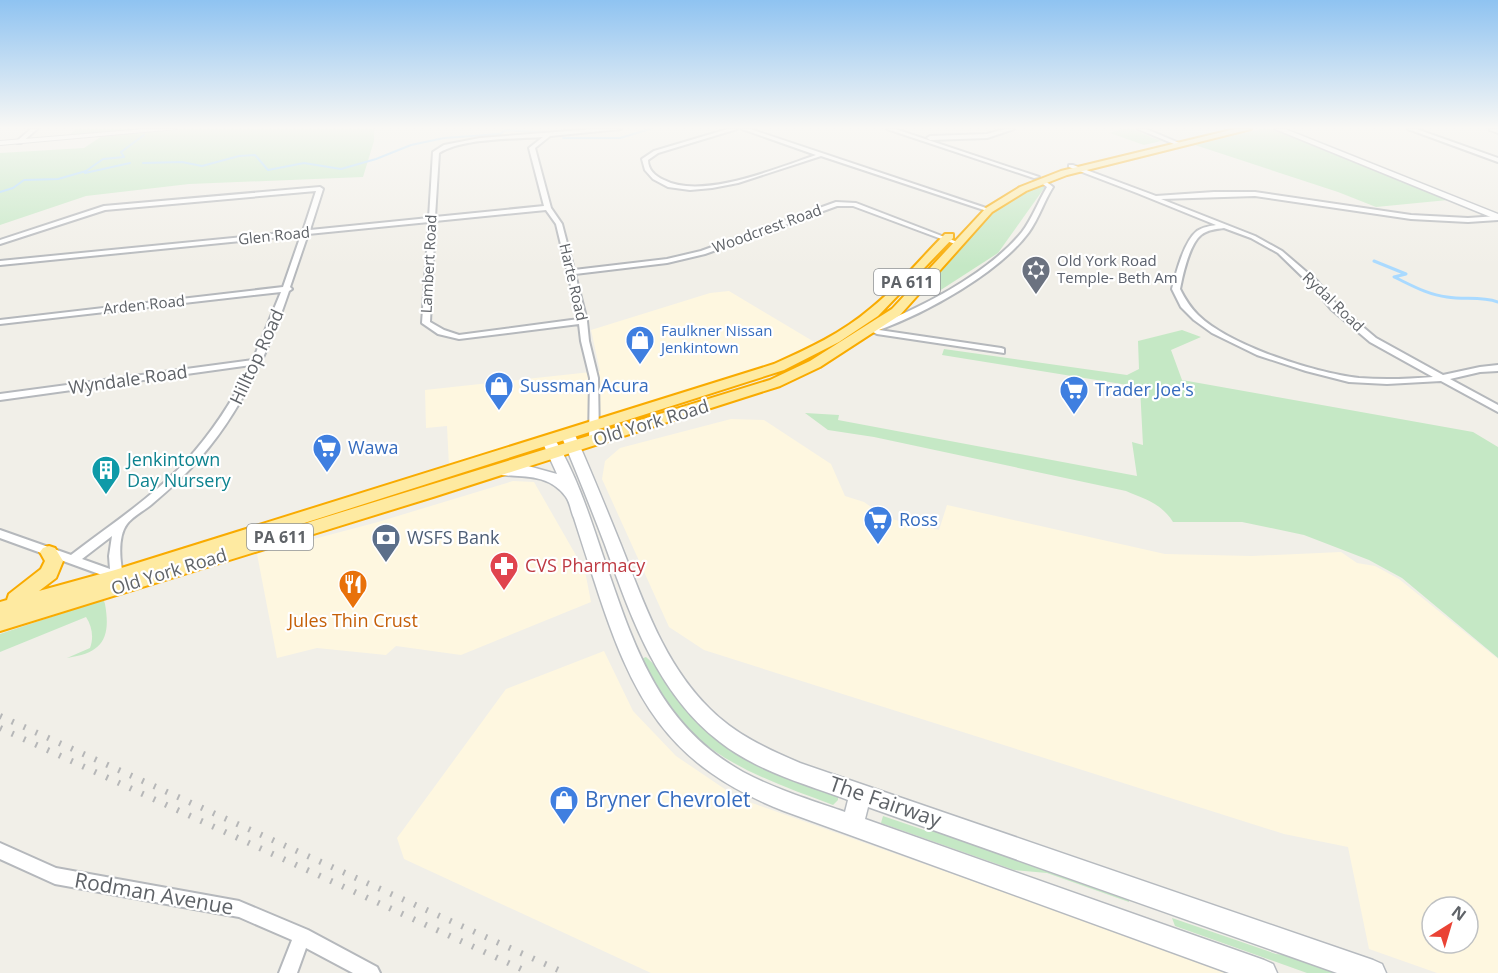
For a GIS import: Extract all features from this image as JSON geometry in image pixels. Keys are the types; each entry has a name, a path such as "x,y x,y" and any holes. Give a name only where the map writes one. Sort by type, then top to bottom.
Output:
{"highway":[{"name":"Old York Road","path":"119,581 561,444 742,381 809,353 845,334 884,305 983,209 1039,179 1053,174"},
{"name":"Old York Road","path":"594,433 775,383 815,364 896,312 951,241"},
{"name":"Old York Road","path":"1,613 497,471 561,444"},
{"path":"1,613 49,573 54,561 49,552"}],"main road":[{"path":"1390,174 1498,218"},
{"name":"The Fairway","path":"561,444 572,496 634,670 669,724 704,757 727,774 784,801 1264,973"},
{"name":"The Fairway","path":"561,444 662,663 686,698 722,734 739,746 765,759 861,794 1373,973"},
{"path":"497,471 519,470 547,475 561,483 572,496"},
{"path":"852,825 861,794"}],"street":[{"name":"Lambert Road","path":"434,174 426,323 441,332 459,337 583,321"},
{"name":"Harte Road","path":"539,174 548,208 559,224 583,321 585,342 594,378 594,433"},
{"path":"650,174 661,183 677,187 706,188 728,185 760,174"},
{"path":"879,174 983,209"},
{"path":"868,331 890,325 922,309 991,264 1012,247 1025,232 1050,187 1039,179 1025,174"},
{"name":"Rydal Road","path":"1096,174 1252,237 1280,252 1314,283 1334,307 1373,340 1498,409"},
{"name":"Hilltop Road","path":"0,242 104,208 320,189 288,289 234,408 181,473 72,561"},
{"name":"Rydal Road","path":"1134,189 1158,197 1175,206"},
{"path":"1158,197 1256,194 1405,217 1465,221 1498,218"},
{"name":"Woodcrest Road","path":"572,272 667,261 703,253 836,204 854,204 951,241"},
{"name":"Glen Road","path":"0,263 548,208"},
{"path":"1225,226 1207,229 1197,235 1180,272 1176,289 1185,306 1208,327 1265,355 1348,379 1378,382 1443,378 1487,368 1498,368"},
{"name":"Arden Road","path":"0,322 288,289"},
{"path":"868,331 888,332 1001,351"},
{"name":"Wyndale Road","path":"0,397 256,362"},
{"path":"119,581 113,559 123,521"},
{"path":"0,534 119,581"},
{"name":"Rodman Avenue","path":"0,851 55,876 239,909 302,936 371,973"},
{"path":"288,973 302,936"}],"shaded area":[{"path":"729,291 816,343 755,371 449,466 447,426 426,428 425,390 600,371 591,330 710,293"},
{"path":"731,419 764,420 831,464 845,496 864,502 887,518 939,530 947,505 1165,554 1252,556 1341,552 1357,563 1375,566 1399,579 1498,659 1498,973 1437,973 1369,949 1348,847 1284,834 704,650 669,627 602,479 605,461 620,448"},
{"path":"513,481 534,482 585,571 591,602 461,655 396,646 386,655 317,648 277,658 257,554 378,522"},
{"path":"604,651 633,711 676,756 738,798 1232,973 651,973 404,859 397,838 506,689"}],"green space":[{"path":"0,174 364,174 363,177 189,184 86,196 0,225"},
{"path":"1284,174 1385,174 1448,200 1376,207"},
{"path":"1040,185 1045,187 998,253 933,295 920,293 960,245 989,216 1022,193"},
{"path":"1182,330 1201,337 1171,350 1182,380 1473,432 1498,447 1498,658 1402,578 1369,560 1304,535 1242,522 1173,522 1158,506 1126,491 874,437 828,430 805,413 839,415 838,420 1137,476 1132,442 1143,445 1140,387 942,355 944,349 1127,375 1139,369 1138,341"},
{"path":"104,601 105,604 107,626 102,642 89,652 67,658 90,648 92,632 86,617 0,652 0,634"},
{"path":"646,657 659,669 680,702 838,794 838,800 833,805 762,777 739,766 697,738 679,721 663,700 641,659"},
{"path":"883,816 927,831 950,831 1129,894 1129,902 1047,873 1014,870 881,823"},
{"path":"1172,918 1276,954 1310,957 1355,973 1307,973 1175,926"}],"waterway":[{"path":"0,192 13,188 24,180 58,179 74,174"},
{"path":"1374,261 1406,274 1394,277 1433,294 1498,302"}],"railway":[{"path":"0,716 565,973"},
{"path":"0,728 530,973"}],"place":[{"name":"Old York Road Temple- Beth Am","path":"1036,296"},
{"name":"Faulkner Nissan Jenkintown","path":"640,366"},
{"name":"Sussman Acura","path":"499,412"},
{"name":"Trader Joe's","path":"1074,416"},
{"name":"Wawa","path":"327,474"},
{"name":"Jenkintown Day Nursery","path":"106,496"},
{"name":"Ross","path":"878,546"},
{"name":"WSFS Bank","path":"386,564"},
{"name":"CVS Pharmacy","path":"504,592"},
{"name":"Jules Thin Crust","path":"353,610"},
{"name":"Bryner Chevrolet","path":"564,826"}]}
